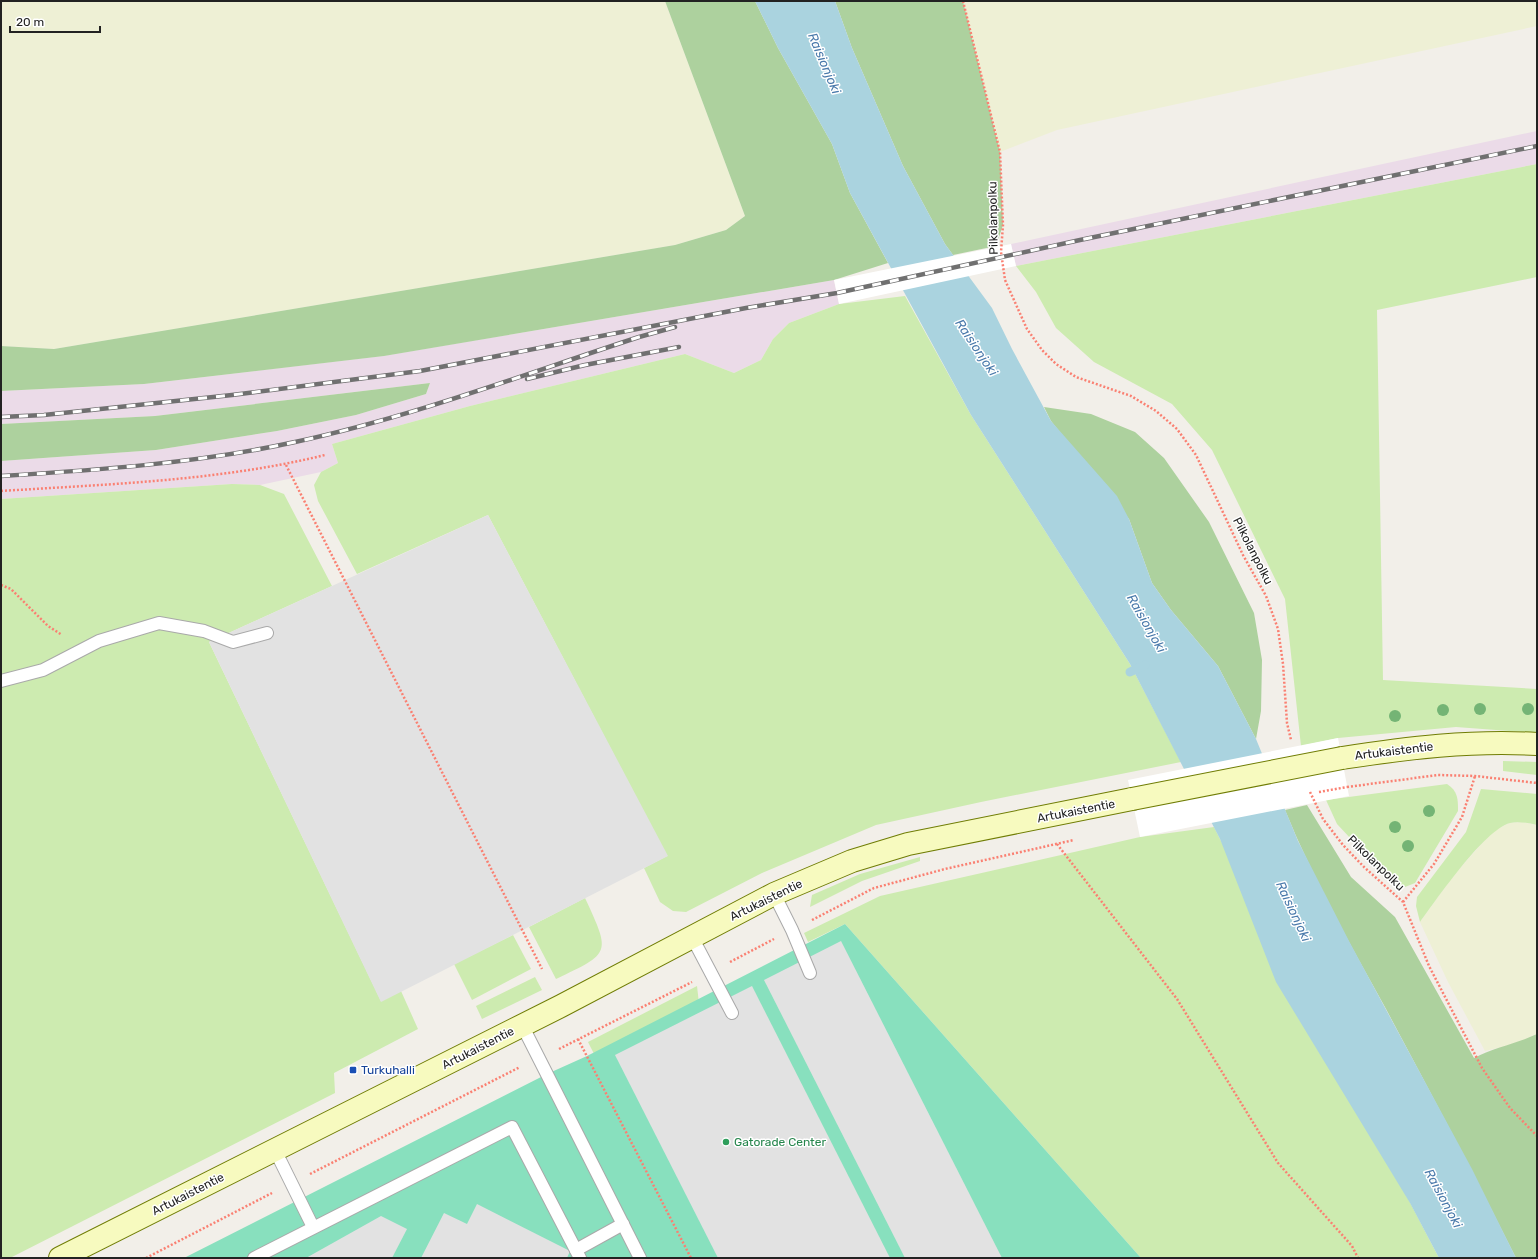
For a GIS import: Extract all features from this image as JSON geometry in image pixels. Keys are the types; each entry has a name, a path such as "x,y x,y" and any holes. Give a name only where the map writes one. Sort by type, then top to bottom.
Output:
{"street":[{"name":"Artukaistentie","path":"60,1258 522,1026 774,894 852,861 908,844 1342,758 1398,750 1460,744 1537,744"}],"lane":[{"path":"1,681 43,670 99,641 159,623 204,631 233,642 267,633"},
{"path":"774,894 792,930 810,973"},
{"path":"692,937 732,1013"},
{"path":"522,1026 640,1258"},
{"path":"254,1258 512,1127 578,1254 623,1224"},
{"path":"275,1150 314,1227"}],"path":[{"name":"Pilkolanpolku","path":"963,1 1000,152 1003,225 1001,252 1005,280 1008,287 1028,329 1042,350 1056,364 1076,377 1131,396 1156,411 1177,429 1196,455 1243,555 1266,596 1278,629 1283,664 1287,723 1291,743"},
{"path":"1,491 156,481 236,473 286,465 325,455"},
{"path":"286,465 542,969"},
{"path":"1,585 11,589 48,626 83,649"},
{"path":"1347,787 1438,775 1475,776 1537,783"},
{"path":"1403,902 1434,864 1462,817 1475,776"},
{"name":"Pilkolanpolku","path":"1306,785 1323,819 1343,845 1364,867 1403,902 1429,966 1482,1068 1510,1108 1537,1136"},
{"path":"146,1258 874,888 945,869 1079,839"},
{"path":"1057,844 1177,999 1278,1163 1352,1246 1358,1258"},
{"path":"578,1039 691,1258"}],"shaded area":[{"path":"1537,131 1537,164 1016,266 1011,244"},
{"path":"834,280 839,304 789,323 773,339 761,360 734,373 685,354 470,406 332,444 338,463 321,472 260,485 232,484 1,499 1,461 156,450 277,431 356,415 426,394 430,383 155,416 1,424 1,391 144,384 383,356"},
{"path":"488,515 668,856 381,1002 209,642"},
{"path":"841,941 1002,1258 905,1258 764,980"},
{"path":"752,986 890,1258 718,1258 615,1055"},
{"path":"477,1204 570,1251 567,1258 421,1258 444,1213 467,1224"},
{"path":"381,1216 407,1229 392,1258 306,1258"}],"green space":[{"path":"1,1 665,1 745,216 726,230 675,245 54,349 1,346"},
{"path":"665,1 755,1 778,48 832,144 850,193 888,263 834,280 384,356 144,384 1,391 1,346 54,349 675,245 726,230 745,216"},
{"path":"835,1 963,1 1000,152 1003,225 996,246 953,255 945,244 903,166 852,48"},
{"path":"963,1 1537,1 1537,26 1057,130 1000,152"},
{"path":"1537,164 1537,277 1377,310 1383,680 1537,689 1537,733 1456,727 1338,738 1301,746 1285,599 1212,450 1172,404 1094,362 1056,328 1036,292 1016,266"},
{"path":"905,296 971,415 1130,664 1181,762 981,802 876,825 762,873 686,912 673,911 660,902 644,868 667,856 488,515 357,574 318,501 314,485 321,472 338,463 332,444 470,406 685,354 734,373 761,360 773,339 789,323 839,304"},
{"path":"430,383 426,394 356,415 277,431 156,450 1,461 1,424 155,416"},
{"path":"1044,407 1091,414 1135,432 1164,458 1209,522 1254,613 1262,660 1261,711 1256,739 1218,666 1171,610 1152,583 1129,519 1051,421"},
{"path":"232,484 260,485 284,494 332,586 209,642 381,1001 401,991 418,1029 334,1073 335,1093 10,1258 1,1258 1,499"},
{"path":"1503,761 1537,762 1537,775 1503,771"},
{"path":"1447,784 1453,789 1457,796 1458,811 1415,883 1405,887 1396,887 1337,824 1326,800"},
{"path":"1481,789 1537,794 1537,825 1513,822 1499,828 1487,838 1462,866 1420,922 1416,906 1417,897 1466,832"},
{"path":"1307,805 1351,877 1395,917 1474,1058 1489,1051 1537,1034 1537,1258 1516,1258 1320,886 1285,810"},
{"path":"1522,822 1537,825 1537,1034 1519,1043 1485,1051 1448,982 1420,922 1453,876 1493,831 1509,823"},
{"path":"1214,827 1439,1258 1141,1258 845,924 808,942 804,933 880,896 1140,837"},
{"path":"920,857 920,861 862,881 810,907 812,895 860,874"},
{"path":"585,898 599,931 602,941 601,950 596,957 587,963 556,979 529,927"},
{"name":"Gatorade Center","path":"845,924 1141,1258 184,1258 547,1074 587,1056"},
{"path":"513,935 531,969 472,1000 454,964"},
{"path":"535,977 542,990 482,1019 476,1006"},
{"path":"697,986 700,1012 697,1258 588,1042"}],"water":[{"name":"Raisionjoki","path":"755,1 835,1 852,48 903,166 945,244 992,308 1012,349 1051,421 1117,496 1129,519 1152,583 1171,610 1218,666 1256,739 1298,841 1349,941 1472,1169 1516,1258 1439,1258 1410,1203 1276,982 1220,839 1130,664 971,415 850,193 832,144 778,48"}],"pier":[{"path":"1011,244 1016,266 839,304 834,280"},
{"path":"1338,738 1349,796 1140,837 1128,780"}],"waterway":[{"path":"1130,672 1145,665"}],"railway":[{"path":"1,417 44,415 232,395 420,371 746,308 837,293 1080,240 1537,146"},
{"path":"1,476 149,465 222,455 295,442 339,432 425,408 639,337 675,327"},
{"path":"527,379 585,365 679,347"}],"place":[{"name":"Turkuhalli","path":"353,1070"},
{"name":"Gatorade Center","path":"726,1142"}]}
